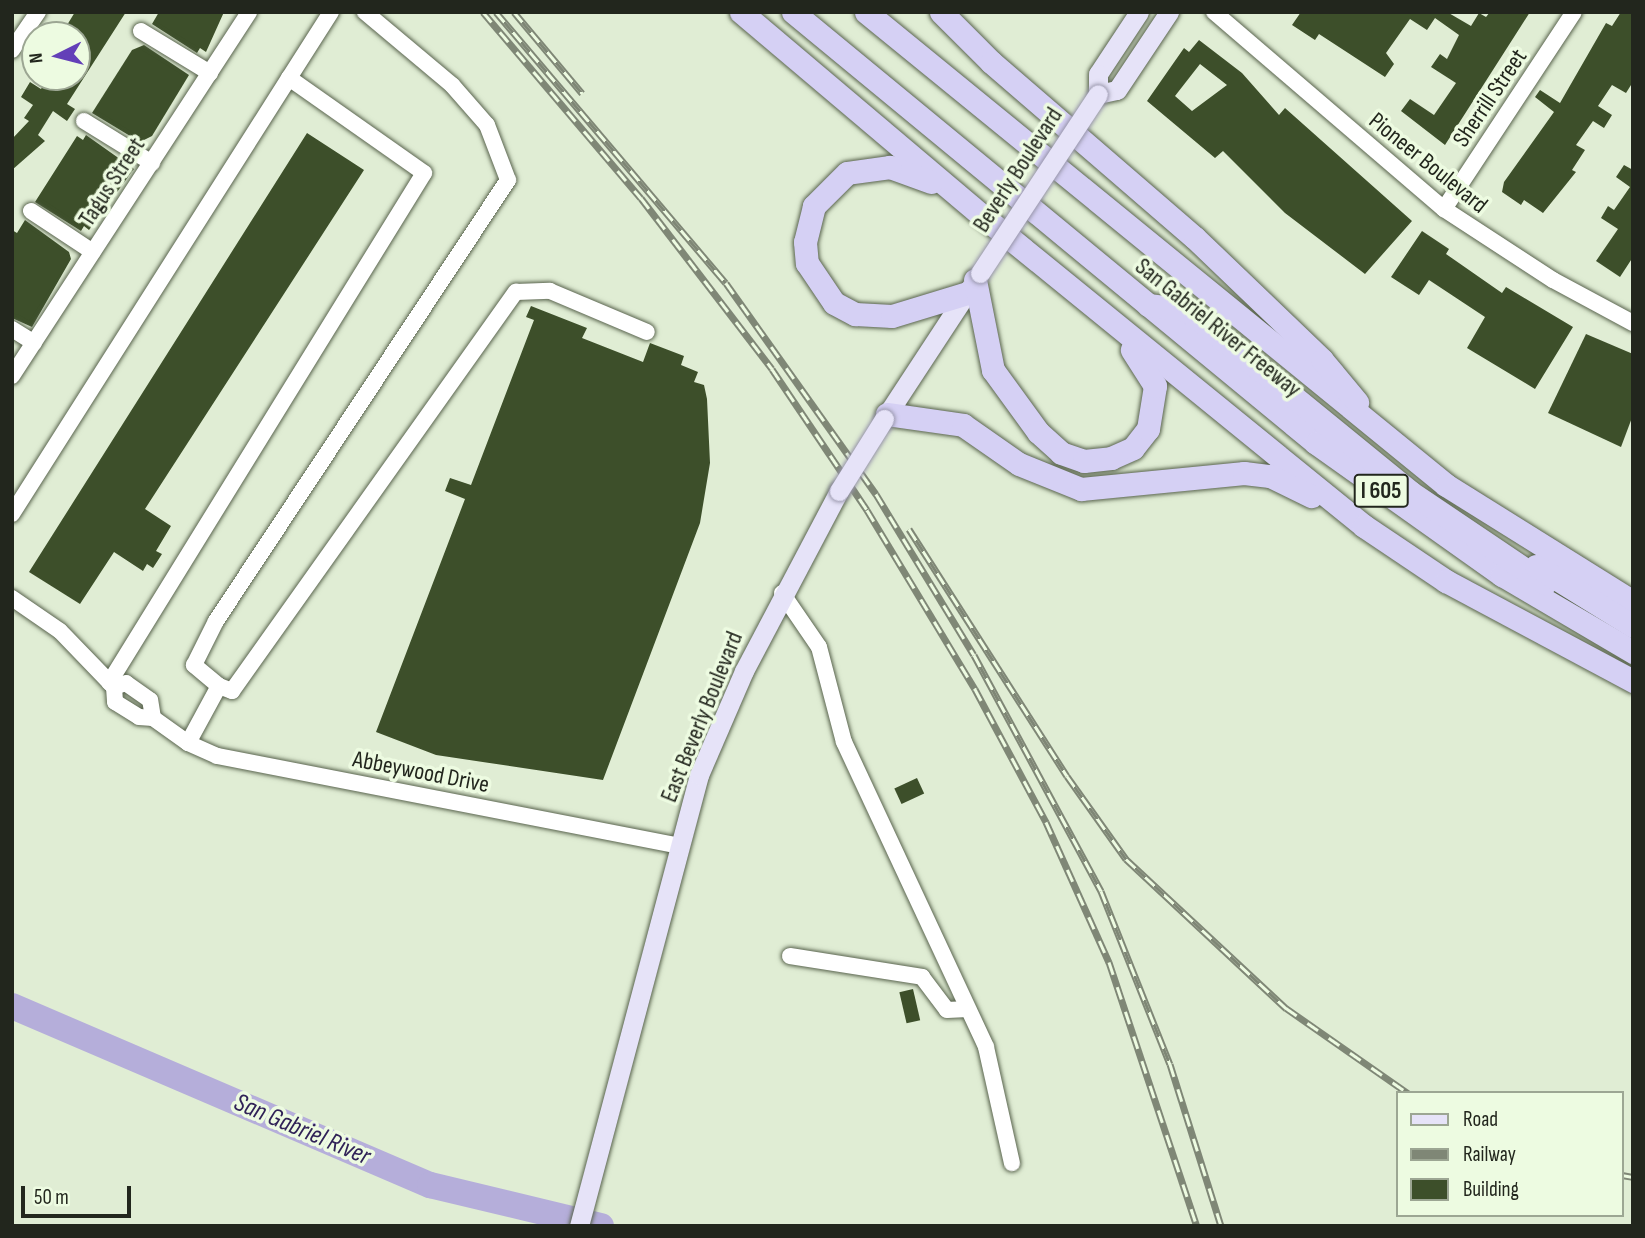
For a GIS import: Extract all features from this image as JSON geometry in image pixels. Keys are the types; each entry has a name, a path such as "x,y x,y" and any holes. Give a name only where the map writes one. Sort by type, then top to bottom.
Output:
{"highway":[{"path":"741,12 980,215 1364,526 1446,581 1633,681"},
{"name":"San Gabriel River Freeway","path":"793,12 1316,443 1502,575 1633,652"},
{"name":"San Gabriel River Freeway","path":"866,12 1387,440 1535,545 1633,602"},
{"path":"942,12 1313,350 1387,440"},
{"path":"980,215 929,181 890,167 870,166 847,173 825,188 808,224 807,263 818,285 855,314 892,316 974,282 988,353 1005,390 1061,453 1084,461 1111,458 1133,448 1148,429 1155,386 1144,362 1078,295"},
{"path":"1186,276 1192,302 1367,447 1505,547 1633,626"},
{"path":"1147,305 1187,310 1410,492 1633,637"},
{"path":"886,416 963,425 1019,464 1081,489 1244,473 1270,476 1364,526"}],"main road":[{"path":"1108,58 1124,12"},
{"name":"Beverly Boulevard","path":"974,282 1098,94 1098,74 1139,12"},
{"name":"Beverly Boulevard","path":"1098,94 1118,90 1169,12"},
{"name":"East Beverly Boulevard","path":"579,1226 699,775 782,593 839,491 974,282"}],"street":[{"path":"12,50 38,12"},
{"name":"Tagus Street","path":"12,376 249,12"},
{"path":"12,514 331,12"},
{"path":"365,12 452,85 487,125 508,180 216,621 194,665 219,686 232,691 516,292 550,291 647,332"},
{"name":"Pioneer Boulevard","path":"1214,12 1444,209 1553,280 1633,323"},
{"name":"Sherrill Street","path":"1444,209 1574,12"},
{"path":"141,32 210,73"},
{"path":"12,598 60,631 111,685 424,173 289,78"},
{"path":"84,121 152,163"},
{"path":"31,211 93,253"},
{"path":"12,329 34,343"},
{"path":"782,593 819,647 844,742 986,1047 1012,1163"},
{"name":"Abbeywood Drive","path":"111,685 126,683 150,699 157,721 188,743 217,756 679,846"},
{"path":"188,743 219,686"},
{"path":"790,956 922,977 947,1010 968,1009"}],"building":[{"path":"75,12 126,12 91,67 91,21 70,21"},
{"path":"159,12 224,12 206,52 200,48 197,53 152,24"},
{"path":"1301,12 1447,12 1471,26 1479,13 1486,17 1490,12 1530,12 1445,145 1401,111 1410,99 1434,115 1456,83 1431,67 1440,54 1447,59 1459,35 1435,18 1427,30 1410,19 1386,53 1394,64 1385,77 1319,34 1315,40 1292,25"},
{"path":"1621,12 1633,12 1631,85 1626,93 1612,85 1598,106 1612,115 1604,128 1593,121 1576,145 1585,150 1572,170 1576,172 1543,213 1524,200 1521,205 1502,192 1504,182 1554,112 1535,97 1540,90 1560,103 1606,23 1612,26"},
{"path":"1199,40 1242,73 1279,115 1285,108 1412,221 1365,274 1285,213 1223,151 1215,158 1147,101 1184,48 1189,52","holes":["1200,64 1227,85 1192,111 1175,96"]},
{"path":"144,45 189,75 152,136 140,142 92,113 132,50"},
{"path":"25,91 75,91 67,104 75,109 67,121 53,111 38,135 45,141 12,170 12,139 29,121 24,118 33,105 21,97"},
{"path":"307,133 364,170 145,509 171,526 156,551 162,554 153,568 147,564 143,571 114,552 80,604 29,572"},
{"path":"86,135 134,169 89,230 84,226 81,231 35,202 77,136 83,140"},
{"path":"1624,165 1633,170 1633,257 1620,277 1596,261 1618,229 1601,218 1608,206 1614,210 1630,187 1616,177"},
{"path":"25,220 69,252 71,259 32,327 12,318 12,230 17,233"},
{"path":"1422,231 1449,249 1446,254 1502,293 1506,287 1573,327 1535,389 1467,348 1485,317 1429,280 1419,295 1391,277"},
{"path":"531,306 587,328 582,338 643,362 650,343 684,356 681,365 698,372 694,382 704,385 707,399 710,463 700,523 603,780 436,755 376,732 465,499 445,491 450,478 471,485 534,320 526,317"},
{"path":"1586,334 1633,354 1633,415 1621,447 1548,413"},
{"path":"917,778 924,793 902,804 894,789"},
{"path":"913,989 920,1020 907,1023 899,992"}],"waterway":[{"name":"San Gabriel River","path":"12,1006 430,1185 601,1226"}],"railway":[{"path":"483,12 641,198 772,369 867,510 975,689 1046,822 1109,962 1197,1226"},
{"path":"496,12 726,283 876,494 974,655 1101,891 1170,1064 1221,1226"},
{"path":"514,12 582,93"},
{"path":"909,529 1067,776 1126,859 1286,1008 1405,1091"},
{"path":"1624,1175 1633,1177"}]}
